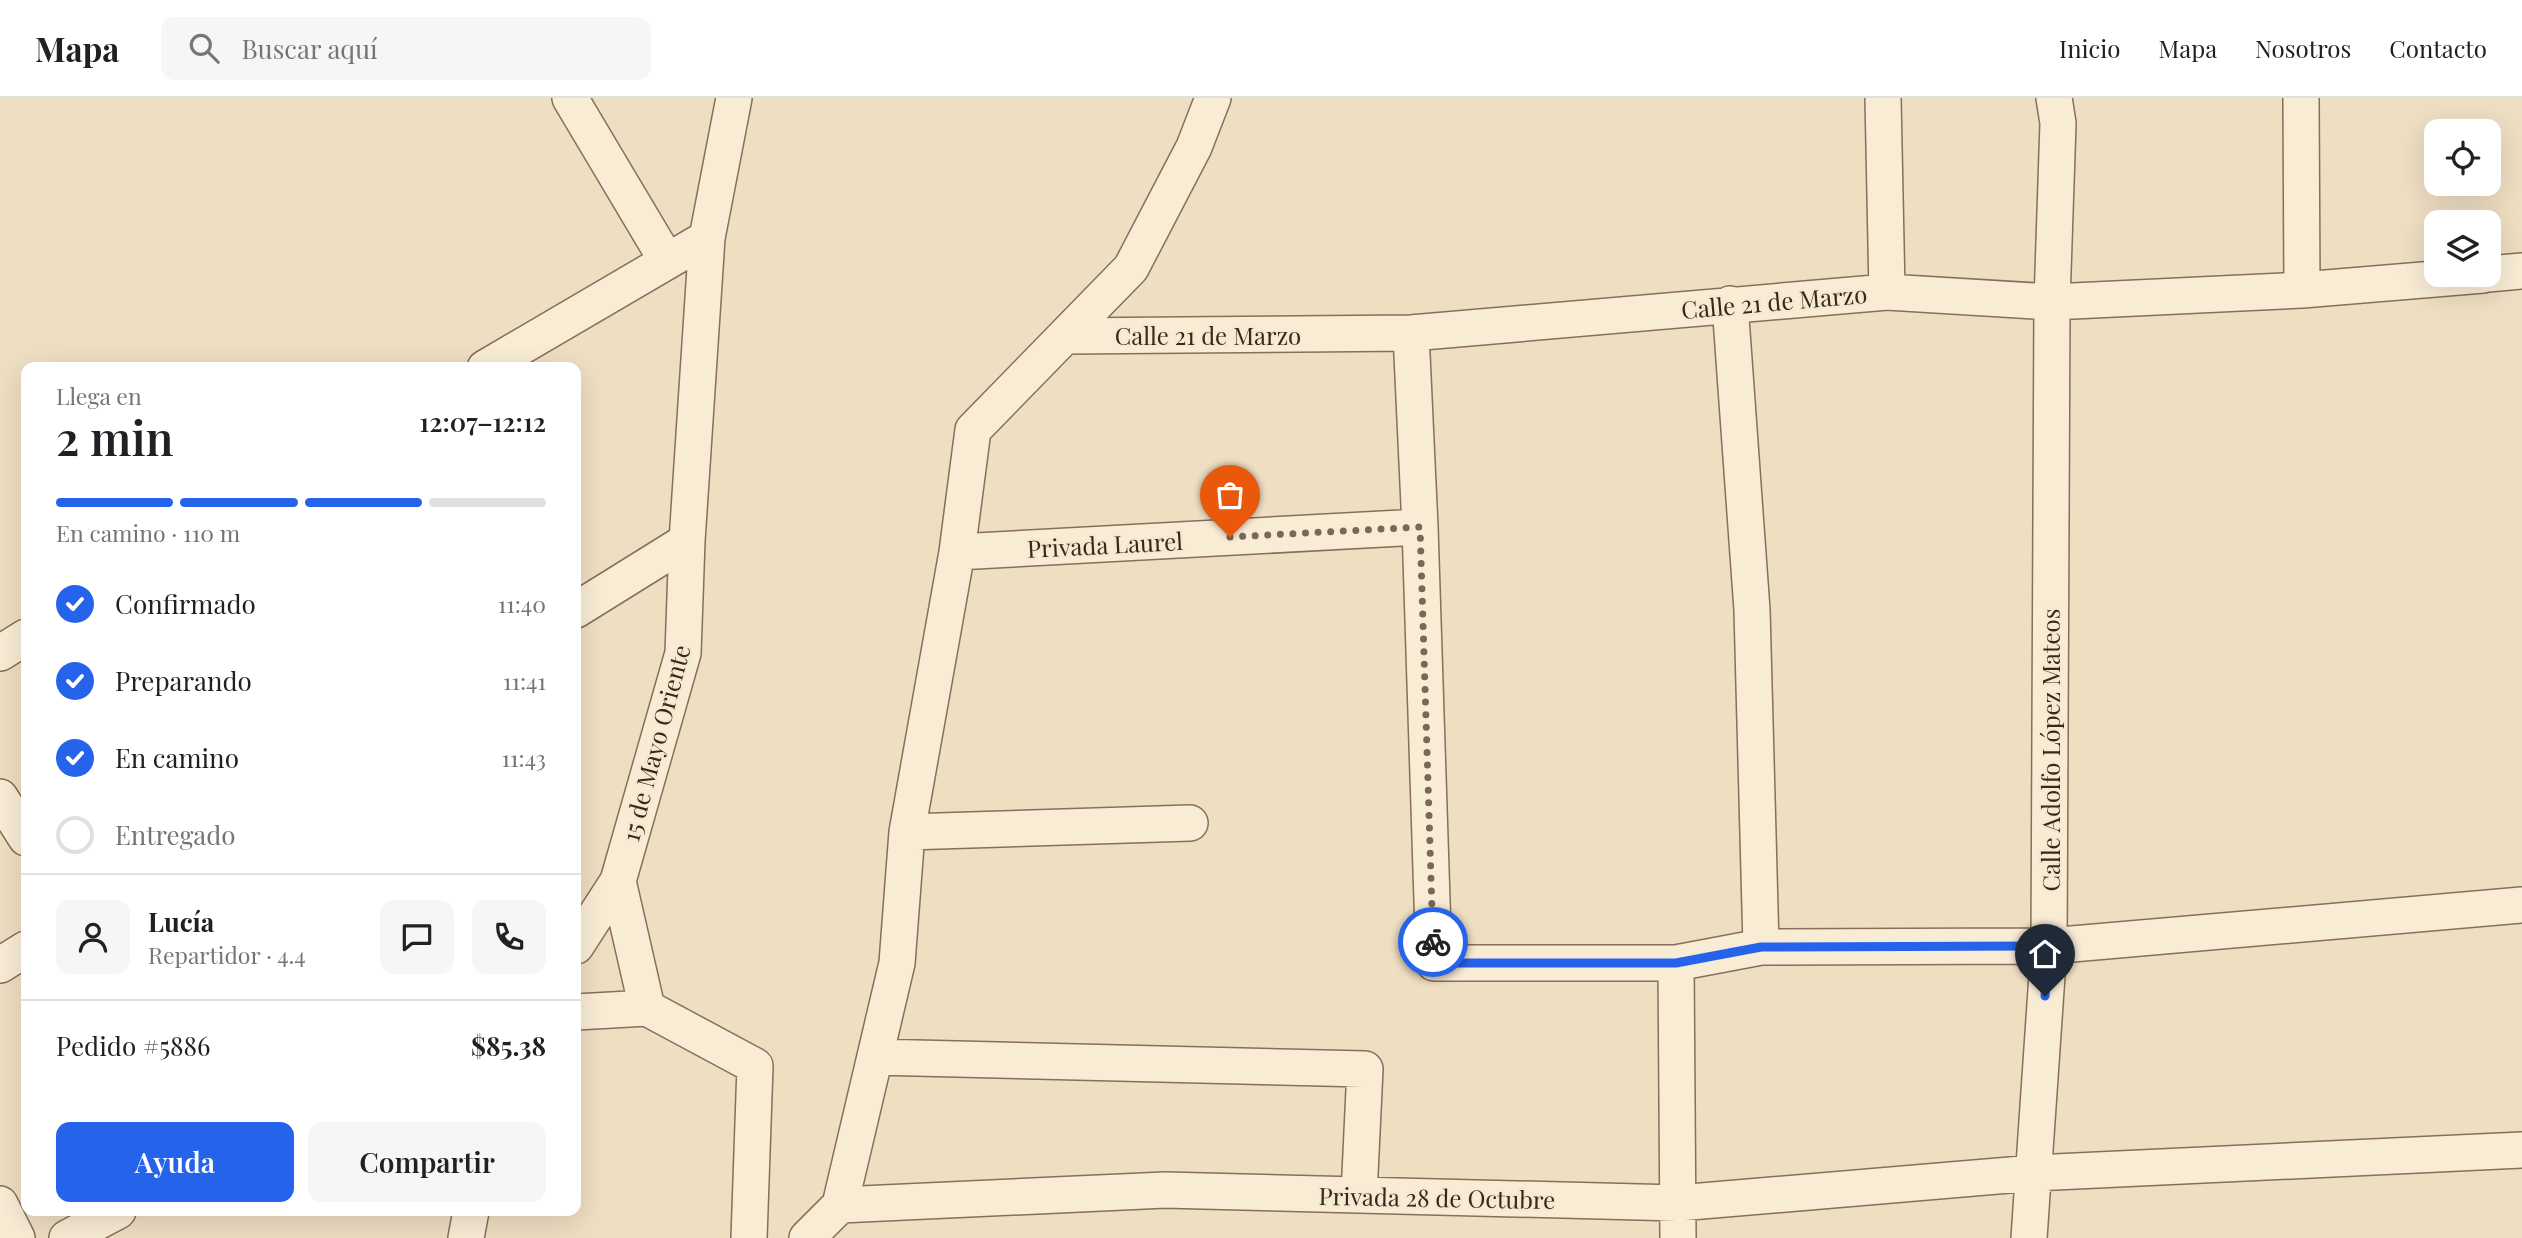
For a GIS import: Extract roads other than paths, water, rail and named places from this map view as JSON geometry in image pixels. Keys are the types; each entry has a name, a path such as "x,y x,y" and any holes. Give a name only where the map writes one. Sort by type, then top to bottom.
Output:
{"street":[{"name":"15 de Mayo Oriente","path":"647,1008 618,881 683,653 687,541 707,238 734,98"},
{"path":"807,1238 840,1205 897,963 908,832 957,552 973,430 1131,268 1194,148 1213,98"},
{"path":"1883,98 1886,292"},
{"name":"Calle Adolfo López Mateos","path":"2029,1238 2049,946 2052,302 2057,123 2054,98"},
{"path":"2301,98 2302,290"},
{"path":"582,101 667,261"},
{"path":"495,362 707,238"},
{"path":"2501,273 2522,271"},
{"name":"Calle 21 de Marzo","path":"1065,336 1411,333 1886,292 2052,302 2302,290 2424,280"},
{"path":"1730,304 1752,610 1761,947"},
{"path":"1411,333 1434,963 1676,963 1761,947 2049,946 2522,905"},
{"name":"Privada Laurel","path":"957,552 1420,527"},
{"path":"581,607 687,541"},
{"path":"0,653 21,640"},
{"path":"0,797 21,830"},
{"path":"908,832 1190,823"},
{"path":"581,938 618,881"},
{"path":"0,965 21,951"},
{"path":"1676,963 1678,1238"},
{"path":"581,1012 647,1008 754,1066 749,1238"},
{"path":"875,1057 1365,1069 1359,1195"},
{"name":"Privada 28 de Octubre","path":"840,1205 1165,1190 1678,1203 2034,1173 2522,1150"},
{"path":"0,1205 18,1238"},
{"path":"67,1238 109,1216"},
{"path":"466,1238 470,1216"}]}
